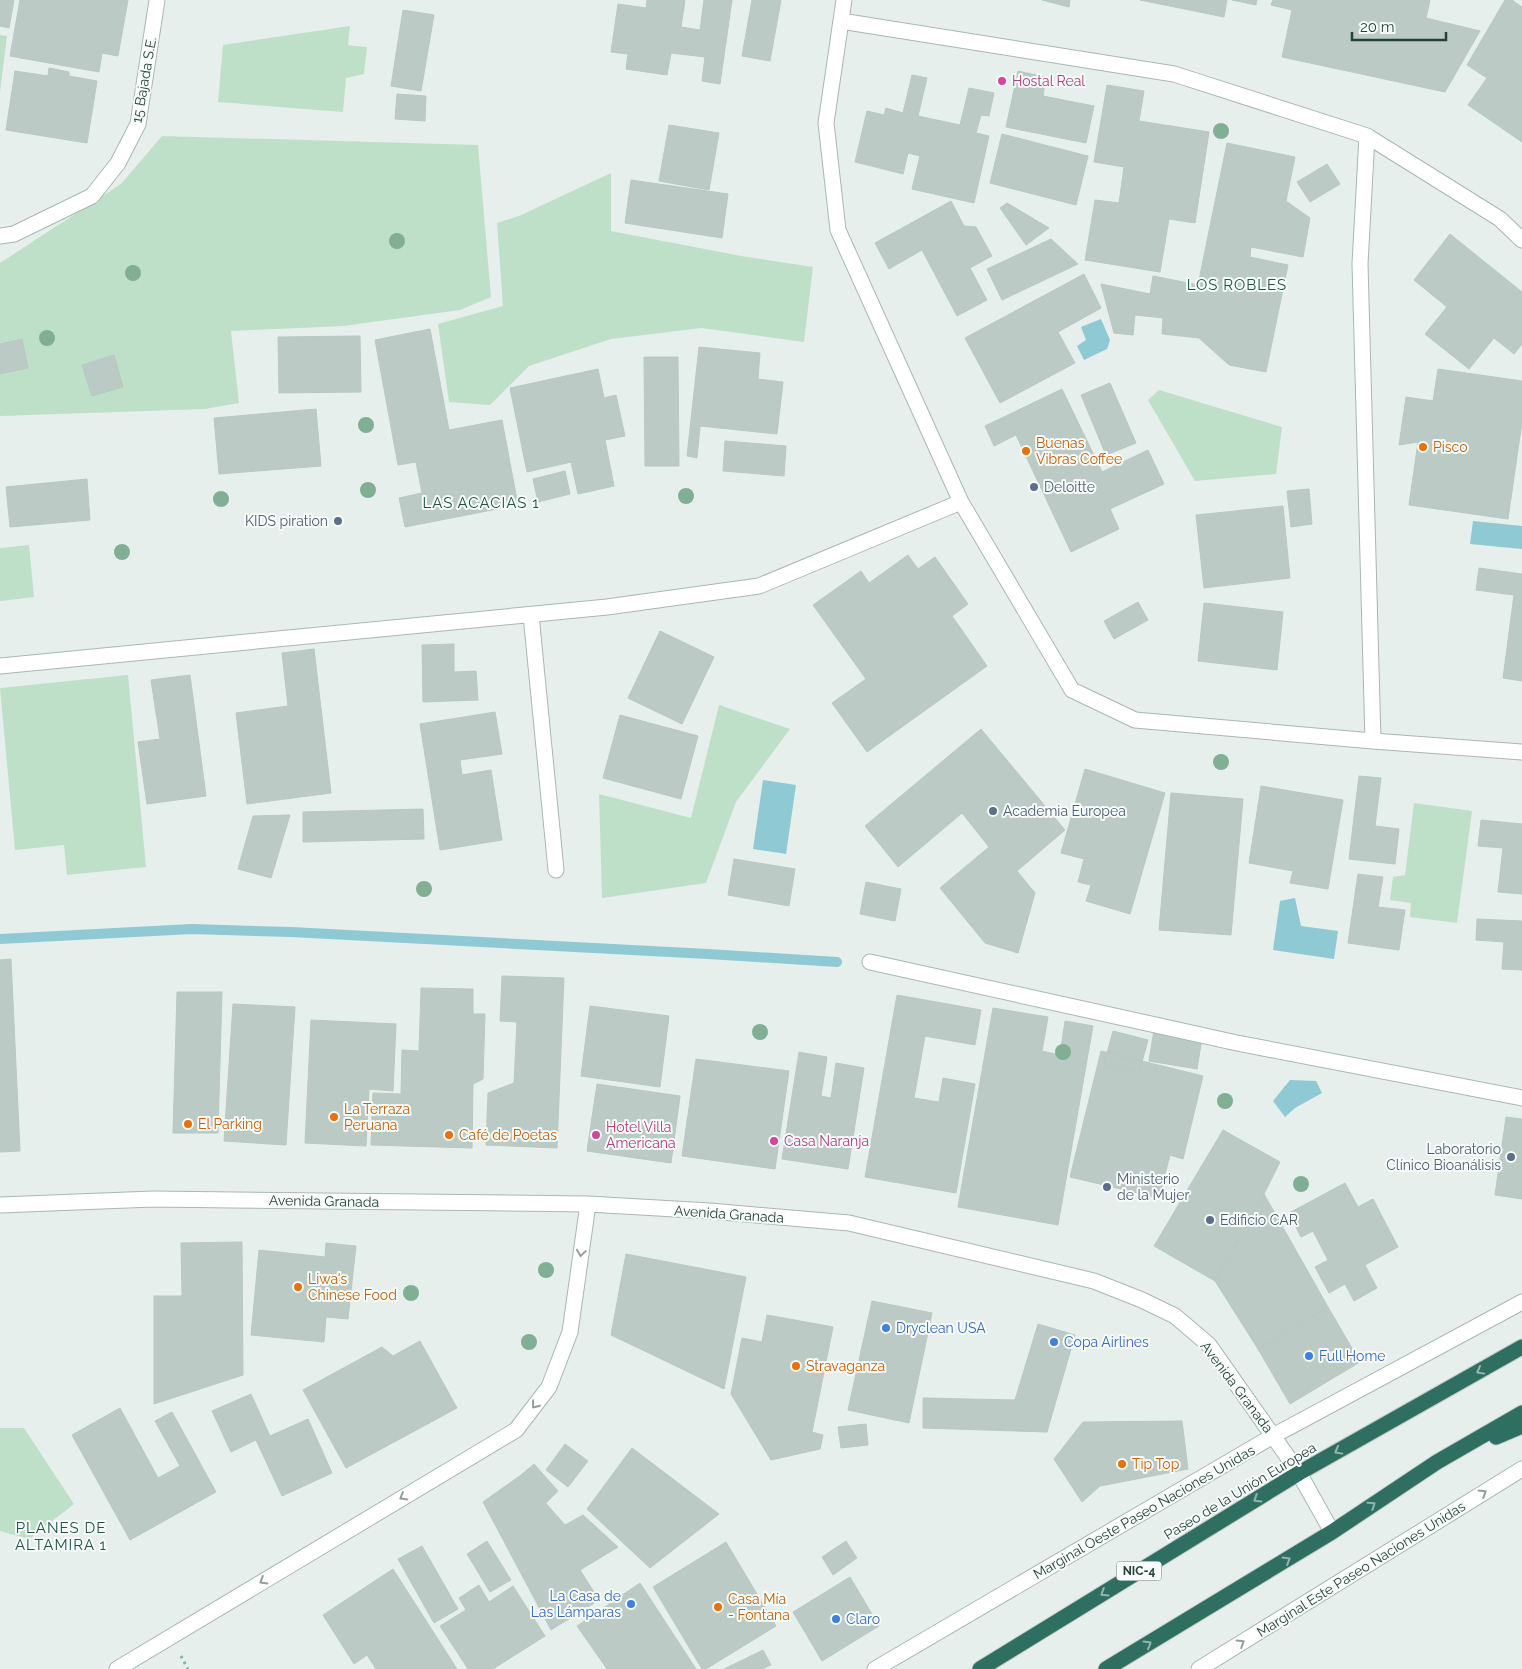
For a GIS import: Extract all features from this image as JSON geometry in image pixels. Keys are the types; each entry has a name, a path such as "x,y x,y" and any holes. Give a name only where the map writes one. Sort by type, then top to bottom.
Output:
{"highway":[{"name":"Paseo de la Unión Europea","path":"980,1669 1298,1473 1522,1347"},
{"path":"1106,1669 1332,1532 1437,1462 1522,1412"},
{"path":"1437,1462 1522,1426"}],"street":[{"name":"15 Bajada S.E.","path":"0,236 14,234 92,196 118,163 138,124 157,0"},
{"path":"844,0 826,123 838,230 961,502 1072,690 1135,720 1373,742 1522,752"},
{"path":"842,21 1174,74 1367,136 1500,219 1522,240"},
{"path":"1367,136 1360,264 1373,742"},
{"path":"0,666 607,607 759,586 961,502"},
{"path":"531,615 556,870"},
{"path":"870,962 1237,1043 1522,1098"},
{"name":"Avenida Granada","path":"0,1206 153,1200 588,1204 710,1211 849,1223 1094,1281 1142,1300 1175,1316 1209,1345 1274,1436 1332,1532"},
{"path":"117,1669 516,1430 549,1387 570,1332 588,1204"},
{"name":"Marginal Oeste Paseo Naciones Unidas","path":"875,1669 1274,1436 1522,1302"},
{"name":"Marginal Este Paseo Naciones Unidas","path":"1200,1669 1522,1469"}],"green space":[{"path":"350,26 348,45 367,47 364,74 346,78 343,112 218,102 223,45"},
{"path":"0,35 7,36 0,92"},
{"path":"162,136 478,145 491,297 460,310 343,326 231,331 239,403 205,409 0,416 0,263 121,184"},
{"path":"611,173 611,231 741,256 813,267 804,342 702,328 611,339 529,366 490,405 449,402 438,324 503,306 497,223 519,216"},
{"path":"1159,390 1282,427 1276,474 1195,481 1148,400"},
{"path":"29,545 34,597 0,601 0,548"},
{"path":"128,675 146,867 67,875 64,845 15,850 0,688"},
{"path":"719,705 790,729 736,802 706,883 602,898 599,794 691,818"},
{"path":"1414,803 1472,811 1457,923 1410,917 1411,903 1390,900 1393,877 1405,875"},
{"path":"0,1428 24,1428 74,1504 29,1539 0,1531"}],"water":[{"path":"1101,319 1110,340 1107,349 1084,360 1077,346 1086,340 1081,327"},
{"path":"1473,521 1522,526 1522,549 1470,544"},
{"path":"763,780 796,785 786,854 753,849"},
{"path":"1295,898 1301,926 1338,931 1334,959 1273,950 1280,901"},
{"path":"1290,1080 1316,1081 1322,1093 1295,1108 1285,1117 1273,1101"}],"building":[{"path":"0,0 14,0 9,28 0,26"},
{"path":"20,0 128,0 118,56 102,53 99,72 10,56"},
{"path":"647,0 685,0 681,27 700,30 704,0 732,0 720,84 702,81 705,57 671,53 667,75 626,69 628,54 611,52 618,4 646,8"},
{"path":"752,0 781,0 770,61 742,56"},
{"path":"1042,0 1070,0 1069,7"},
{"path":"1140,0 1227,0 1224,17"},
{"path":"1232,0 1257,0 1256,5"},
{"path":"1273,0 1430,0 1426,18 1480,31 1445,92 1282,57 1292,10 1271,5"},
{"path":"1505,0 1512,0 1522,7 1522,142 1468,105 1487,78 1467,65"},
{"path":"403,10 434,15 421,91 391,86"},
{"path":"49,68 69,72 69,76 97,81 87,143 6,130 15,71 48,76"},
{"path":"1018,71 1046,77 1043,96 1094,106 1086,143 1006,127"},
{"path":"912,75 927,78 918,116 960,125 969,88 994,93 989,116 981,115 976,133 989,136 974,203 912,189 920,156 908,153 903,174 855,162 867,111 884,115 886,108 903,113"},
{"path":"1107,85 1144,91 1139,121 1209,132 1195,223 1169,219 1160,272 1085,260 1095,200 1119,203 1124,167 1094,162"},
{"path":"397,94 426,96 425,121 395,119"},
{"path":"669,125 719,133 709,190 659,181"},
{"path":"1002,134 1088,156 1076,205 990,183"},
{"path":"1227,143 1295,157 1286,201 1310,218 1303,257 1251,247 1250,257 1288,265 1266,372 1229,365 1199,338 1162,334 1163,318 1135,315 1133,335 1114,333 1101,284 1150,294 1153,276 1198,285"},
{"path":"1327,164 1340,184 1310,202 1297,182"},
{"path":"631,180 728,194 722,238 625,223"},
{"path":"951,201 964,226 976,227 992,256 970,268 987,300 957,316 922,250 889,269 875,243"},
{"path":"1007,203 1049,228 1026,245 1000,208"},
{"path":"1450,234 1522,292 1522,344 1514,354 1494,338 1469,369 1425,334 1447,307 1414,280"},
{"path":"1051,239 1078,264 1002,300 987,269"},
{"path":"1084,274 1101,308 1058,332 1075,363 1000,403 965,338"},
{"path":"430,329 449,430 502,420 518,505 405,527 399,498 422,493 416,462 398,465 375,340"},
{"path":"360,336 361,392 279,393 278,337"},
{"path":"22,339 28,368 0,374 0,344"},
{"path":"699,347 760,353 758,379 783,382 777,434 700,426 697,458 687,456"},
{"path":"114,355 123,387 92,396 82,365"},
{"path":"644,357 678,357 679,466 645,466"},
{"path":"598,369 604,398 616,395 625,436 605,440 614,486 578,494 571,462 527,472 510,388"},
{"path":"1438,369 1522,381 1522,422 1508,519 1409,505 1418,442 1399,445 1406,397 1433,401"},
{"path":"1110,383 1136,443 1106,455 1081,395"},
{"path":"1062,389 1102,472 1148,450 1164,484 1110,509 1119,529 1071,552 1016,435 994,446 985,426"},
{"path":"316,409 321,466 219,474 214,418"},
{"path":"725,441 786,446 784,476 723,471"},
{"path":"565,471 570,494 538,502 533,479"},
{"path":"87,479 90,520 10,527 6,487"},
{"path":"1309,489 1312,524 1291,527 1287,491"},
{"path":"1283,506 1290,578 1204,588 1196,515"},
{"path":"908,555 918,569 935,557 968,604 952,616 987,666 867,752 832,703 866,679 813,605 861,571 869,583"},
{"path":"1479,568 1522,574 1522,681 1503,678 1514,595 1476,590"},
{"path":"1138,602 1148,620 1114,639 1104,621"},
{"path":"1204,603 1283,612 1277,670 1198,661"},
{"path":"660,631 714,657 682,724 628,698"},
{"path":"454,644 454,672 476,671 478,700 423,702 422,645"},
{"path":"314,649 331,793 247,804 236,713 288,706 282,653"},
{"path":"190,675 206,796 147,804 138,742 160,739 151,680"},
{"path":"495,712 502,754 460,760 462,775 491,770 502,840 440,850 420,724"},
{"path":"620,715 698,736 681,799 603,778"},
{"path":"981,729 1065,830 1017,871 1035,893 1018,953 985,943 940,888 989,847 962,813 898,867 865,826"},
{"path":"1085,769 1165,793 1130,914 1086,901 1091,885 1078,882 1084,859 1061,853"},
{"path":"1359,776 1381,778 1375,826 1399,829 1395,864 1349,859"},
{"path":"1261,786 1343,800 1328,889 1290,883 1293,871 1249,863"},
{"path":"1171,793 1243,799 1231,935 1159,930"},
{"path":"423,809 424,839 303,842 303,812"},
{"path":"290,815 271,878 238,869 253,816"},
{"path":"1481,820 1522,824 1522,894 1498,892 1503,848 1478,846"},
{"path":"734,859 795,869 789,906 728,895"},
{"path":"1358,874 1383,877 1378,907 1405,910 1399,950 1348,943"},
{"path":"866,882 901,889 895,921 860,914"},
{"path":"1477,919 1522,921 1522,970 1502,969 1504,942 1476,940"},
{"path":"11,959 20,1151 0,1152 0,960"},
{"path":"502,976 564,978 557,1148 486,1145 488,1093 514,1083 517,1022 500,1021"},
{"path":"421,988 473,989 473,1014 485,1014 483,1079 473,1084 472,1148 371,1145 373,1093 401,1094 402,1050 419,1051"},
{"path":"177,992 222,992 218,1133 173,1133"},
{"path":"897,995 981,1010 975,1045 925,1036 914,1098 939,1102 943,1078 975,1084 956,1193 865,1177"},
{"path":"233,1004 295,1007 286,1145 224,1141"},
{"path":"590,1006 669,1016 660,1087 581,1076"},
{"path":"993,1008 1048,1017 1042,1051 1060,1055 1065,1021 1093,1026 1058,1225 958,1207"},
{"path":"311,1020 396,1024 393,1091 369,1089 366,1146 305,1143"},
{"path":"1154,1030 1202,1038 1197,1069 1149,1061"},
{"path":"1113,1031 1148,1040 1139,1073 1104,1064"},
{"path":"1101,1051 1203,1076 1183,1159 1170,1155 1159,1198 1070,1177"},
{"path":"799,1052 827,1057 821,1096 831,1098 836,1063 864,1068 848,1169 782,1159"},
{"path":"696,1059 789,1071 775,1169 682,1156"},
{"path":"597,1084 680,1096 671,1163 587,1151"},
{"name":"Laboratorio Clínico Bioanálisis","path":"1506,1117 1522,1119 1522,1199 1495,1195"},
{"name":"Edificio CAR","path":"1223,1130 1280,1162 1215,1281 1154,1246"},
{"path":"1345,1183 1358,1207 1373,1199 1398,1247 1365,1265 1377,1288 1354,1301 1345,1284 1329,1293 1315,1267 1328,1260 1313,1231 1301,1237 1289,1213"},
{"path":"1264,1194 1328,1307 1258,1349 1215,1281"},
{"path":"242,1242 243,1375 154,1404 154,1296 182,1296 181,1243"},
{"path":"326,1243 356,1246 348,1319 326,1317 324,1342 251,1335 259,1250 325,1257"},
{"path":"626,1254 746,1277 724,1389 611,1335"},
{"path":"872,1301 932,1313 909,1423 848,1410"},
{"name":"Full Home","path":"1328,1307 1360,1362 1290,1404 1258,1349"},
{"path":"767,1315 833,1327 812,1432 823,1435 820,1449 771,1460 731,1394 742,1338 762,1342"},
{"path":"1038,1324 1075,1335 1047,1432 923,1428 923,1398 1015,1400"},
{"path":"420,1341 457,1408 346,1468 303,1390 382,1347 393,1356"},
{"path":"251,1394 270,1436 308,1419 332,1473 282,1496 256,1440 231,1452 212,1411"},
{"path":"120,1408 158,1478 180,1466 155,1421 172,1412 216,1492 130,1540 72,1435"},
{"name":"Tip Top","path":"1182,1421 1188,1469 1100,1486 1082,1502 1054,1459 1083,1422"},
{"path":"866,1424 868,1445 841,1448 838,1427"},
{"path":"565,1444 588,1461 568,1487 546,1470"},
{"path":"632,1448 719,1514 650,1568 587,1509"},
{"path":"534,1464 558,1491 546,1503 521,1475"},
{"path":"521,1475 565,1525 583,1515 618,1547 580,1570 599,1600 551,1630 483,1502"},
{"path":"487,1541 511,1580 490,1592 467,1554"},
{"path":"846,1541 857,1558 833,1575 822,1557"},
{"path":"726,1542 776,1626 706,1669 702,1669 653,1587"},
{"path":"422,1546 458,1609 434,1623 398,1559"},
{"path":"393,1569 457,1669 376,1669 367,1655 354,1664 323,1615"},
{"name":"Claro","path":"850,1577 879,1626 822,1661 793,1612"},
{"name":"La Casa de Las Lámparas","path":"640,1583 696,1669 607,1669 577,1626"},
{"path":"479,1585 489,1602 513,1586 545,1636 493,1669 468,1669 440,1626 466,1610 459,1598"},
{"path":"763,1650 771,1665 762,1669 724,1669"}],"waterway":[{"path":"0,939 192,929 291,932 837,962"}],"place":[{"name":"Hostal Real","path":"1002,81"},
{"name":"Pisco","path":"1423,447"},
{"name":"Buenas Vibras Coffee","path":"1026,451"},
{"name":"Deloitte","path":"1034,487"},
{"name":"KIDS piration","path":"338,521"},
{"name":"Academia Europea","path":"993,811"},
{"name":"La Terraza Peruana","path":"334,1117"},
{"name":"El Parking","path":"188,1124"},
{"name":"Café de Poetas","path":"449,1135"},
{"name":"Hotel Villa Americana","path":"596,1135"},
{"name":"Casa Naranja","path":"774,1141"},
{"name":"Laboratorio Clínico Bioanálisis","path":"1511,1157"},
{"name":"Ministerio de la Mujer","path":"1107,1187"},
{"name":"Edificio CAR","path":"1210,1220"},
{"name":"Liwa's Chinese Food","path":"298,1287"},
{"name":"Dryclean USA","path":"886,1328"},
{"name":"Copa Airlines","path":"1054,1342"},
{"name":"Full Home","path":"1309,1356"},
{"name":"Stravaganza","path":"796,1366"},
{"name":"Tip Top","path":"1122,1464"},
{"name":"La Casa de Las Lámparas","path":"631,1604"},
{"name":"Casa Mía - Fontana","path":"718,1607"},
{"name":"Claro","path":"836,1619"}],"district":[{"name":"LOS ROBLES","path":"1237,285"},
{"name":"LAS ACACIAS 1","path":"481,503"},
{"name":"PLANES DE ALTAMIRA 1","path":"61,1536"}]}
